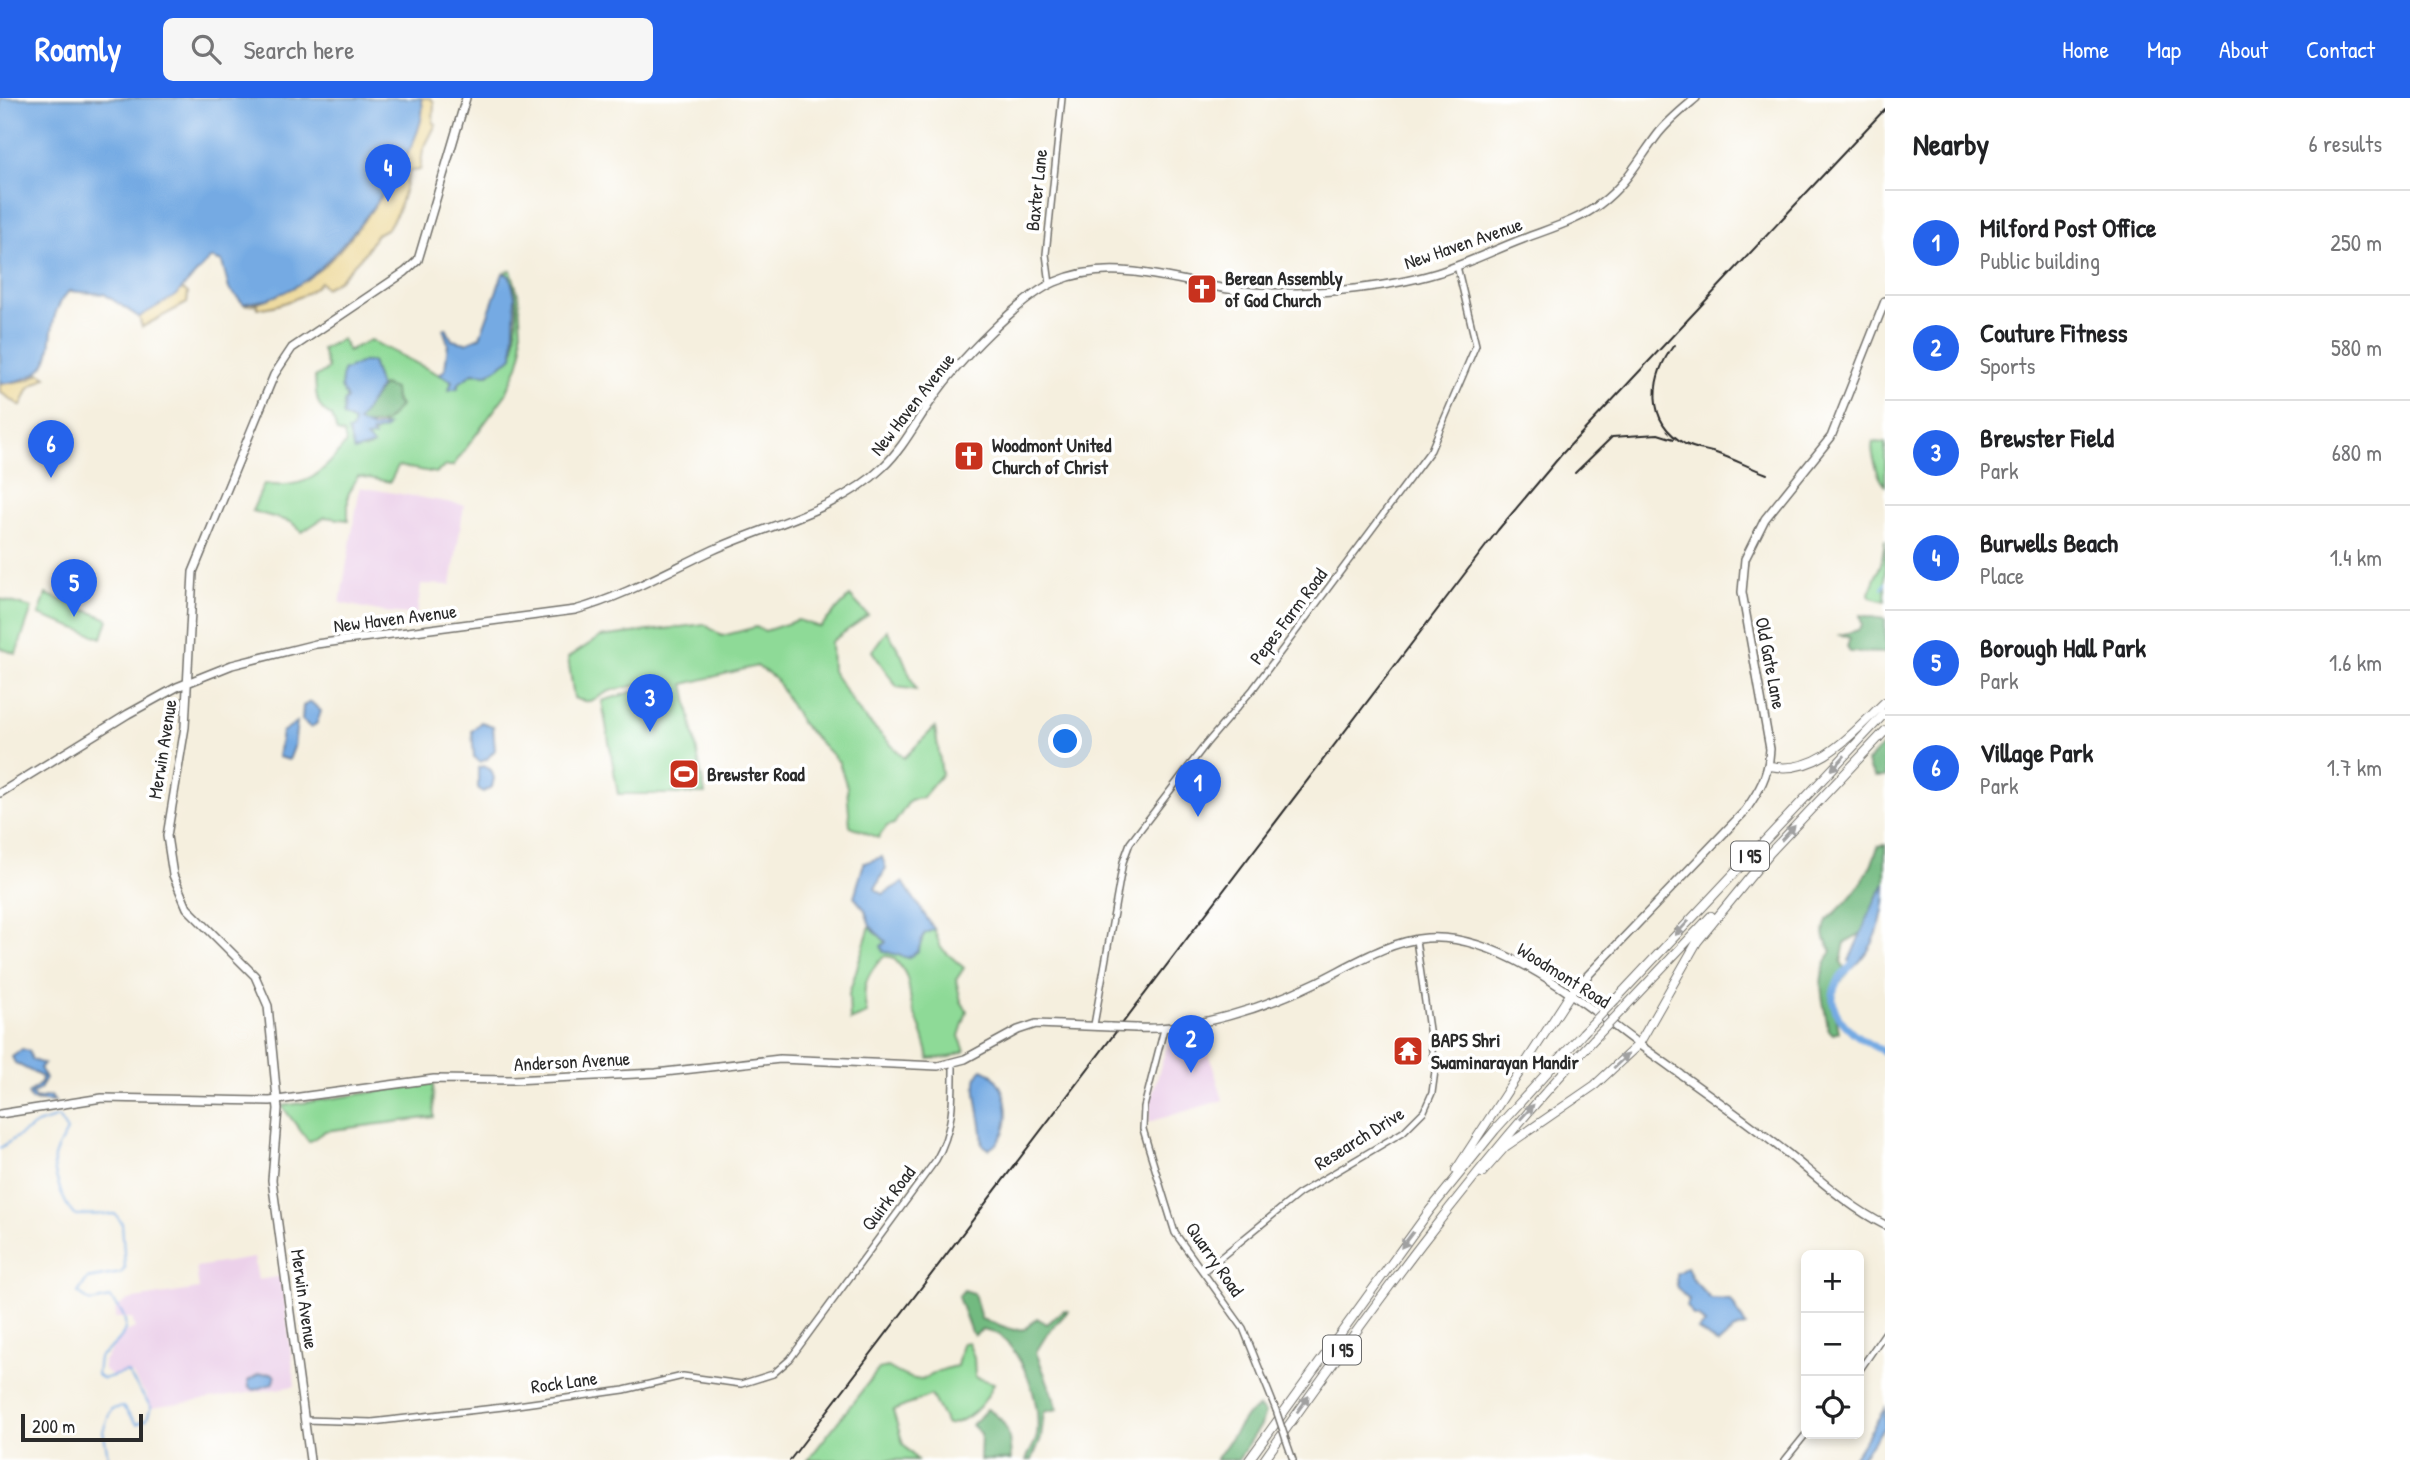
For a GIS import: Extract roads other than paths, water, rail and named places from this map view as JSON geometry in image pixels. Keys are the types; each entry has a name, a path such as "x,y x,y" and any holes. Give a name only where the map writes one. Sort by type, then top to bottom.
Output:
{"highway":[{"path":"1770,766 1799,766 1822,758 1885,702"},
{"name":"I 95","path":"1249,1460 1430,1210 1495,1129 1885,713"},
{"name":"I 95","path":"1264,1460 1422,1240 1501,1142 1594,1039 1885,731"},
{"path":"1422,1240 1505,1147 1595,1085 1639,1044 1697,942 1769,854"},
{"path":"1430,1210 1570,993"}],"main road":[{"name":"Merwin Avenue","path":"310,1460 272,1180 278,1108 265,994 249,969 190,913 179,892 170,863 168,818 185,727 193,572 278,367 298,344 405,272 418,260 466,98"},
{"name":"New Haven Avenue","path":"0,793 128,714 187,683 232,665 292,649 530,618 589,607 839,498 864,483 888,462 951,376 1020,305 1050,284 1078,274 1112,270 1239,290 1280,292 1387,284 1457,266 1600,205 1627,180 1660,131 1696,98"},
{"name":"Old Gate Lane","path":"1770,766 1768,733 1742,592 1745,559 1765,519 1831,437 1885,301"},
{"path":"1570,993 1745,811 1763,783 1770,766"},
{"name":"Woodmont Road","path":"1136,1028 1164,1029 1264,1003 1295,992 1393,946 1416,940 1454,940 1503,955 1570,993 1738,1115 1853,1205 1885,1225"},
{"name":"Anderson Avenue","path":"0,1114 102,1098 275,1100 430,1080 513,1080 656,1073 780,1059 922,1066 953,1064 1018,1030 1036,1024 1136,1028"}],"street":[{"name":"Baxter Lane","path":"1050,284 1046,254 1062,98"},
{"name":"Pepes Farm Road","path":"1094,1025 1123,862 1130,843 1210,739 1253,689 1435,442 1476,345 1457,266"},
{"name":"Research Drive","path":"1204,1271 1300,1193 1403,1132 1424,1111 1432,1093 1435,1071 1416,940"},
{"name":"Quarry Road","path":"1164,1029 1144,1107 1143,1129 1175,1233 1204,1271 1248,1338 1293,1460"},
{"name":"Quirk Road","path":"806,1336 942,1149 952,1115 953,1064"},
{"path":"1864,1364 1885,1333"},
{"name":"Rock Lane","path":"304,1420 372,1422 499,1408 624,1390 683,1376 741,1384 777,1371 806,1336"},
{"path":"1785,1460 1802,1439"}],"water":[{"path":"0,98 421,98 422,117 414,141 381,197 338,249 303,282 264,300 244,304 229,289 222,262 211,258 175,296 139,317 104,294 69,291 59,306 54,321 46,361 38,371 24,379 0,384"},
{"path":"503,273 510,276 515,296 513,357 488,374 473,373 458,384 458,388 449,390 452,381 439,374 445,370 448,343 443,329 446,328 452,340 466,343 480,337"},
{"path":"362,362 372,362 380,387 358,422 373,428 387,426 386,429 372,433 374,437 366,438 373,445 354,451 348,431 352,430 354,422 343,416 344,402 347,399 341,387 343,371"},
{"path":"311,702 321,711 317,723 311,728 302,720 303,706"},
{"path":"297,722 294,747 289,760 278,757 282,732"},
{"path":"481,722 493,726 495,750 480,762 474,757 472,731"},
{"path":"484,766 491,770 494,778 492,787 483,792 478,788 478,768"},
{"path":"882,857 886,868 875,889 883,894 903,882 934,929 924,934 918,951 908,958 883,951 881,946 886,942 870,926 865,910 854,897 864,863"},
{"path":"1885,884 1878,930 1868,950 1853,968 1849,961 1876,898"},
{"path":"22,1049 29,1051 32,1060 44,1064 40,1068 46,1079 40,1089 32,1094 35,1099 51,1096 55,1102 31,1100 28,1094 41,1083 42,1077 15,1063 12,1057"},
{"path":"982,1069 999,1084 1006,1108 1004,1132 998,1142 989,1149 982,1144 976,1093 978,1075"},
{"path":"1687,1267 1693,1280 1711,1299 1731,1300 1746,1326 1735,1329 1718,1344 1698,1330 1705,1324 1698,1316 1693,1316 1687,1306 1689,1300 1676,1283 1676,1274"},
{"path":"272,1373 275,1377 272,1384 255,1390 249,1388 248,1381 259,1374"},
{"path":"1885,1408 1885,1426 1859,1460 1852,1460"}],"waterway":[{"path":"1882,589 1885,583"},
{"path":"1856,959 1838,981 1833,993 1834,1004 1845,1025 1885,1052"},
{"path":"0,1148 37,1124 58,1117 67,1131 55,1154 54,1163 66,1204 74,1215 115,1214 122,1223 125,1268 121,1273 87,1279 78,1293 91,1302 110,1298 124,1316 121,1338 99,1357 97,1375 102,1379 127,1372 151,1407 147,1419 137,1424 123,1407 111,1409 103,1431 109,1460"}],"railway":[{"path":"790,1460 1498,530 1562,454 1885,109"},
{"path":"1674,345 1666,357 1656,384 1658,411 1663,423 1685,444 1723,455 1767,474"},
{"path":"1575,473 1612,437 1658,434 1674,439"}],"place":[{"name":"Burwells Beach","path":"388,202"},
{"name":"Berean Assembly of God Church","path":"1202,289"},
{"name":"Woodmont United Church of Christ","path":"969,456"},
{"name":"Village Park","path":"51,478"},
{"name":"Borough Hall Park","path":"74,617"},
{"name":"Brewster Field","path":"650,732"},
{"name":"Brewster Road","path":"684,774"},
{"name":"Milford Post Office","path":"1198,817"},
{"name":"BAPS Shri Swaminarayan Mandir","path":"1408,1051"},
{"name":"Couture Fitness","path":"1191,1073"}]}
